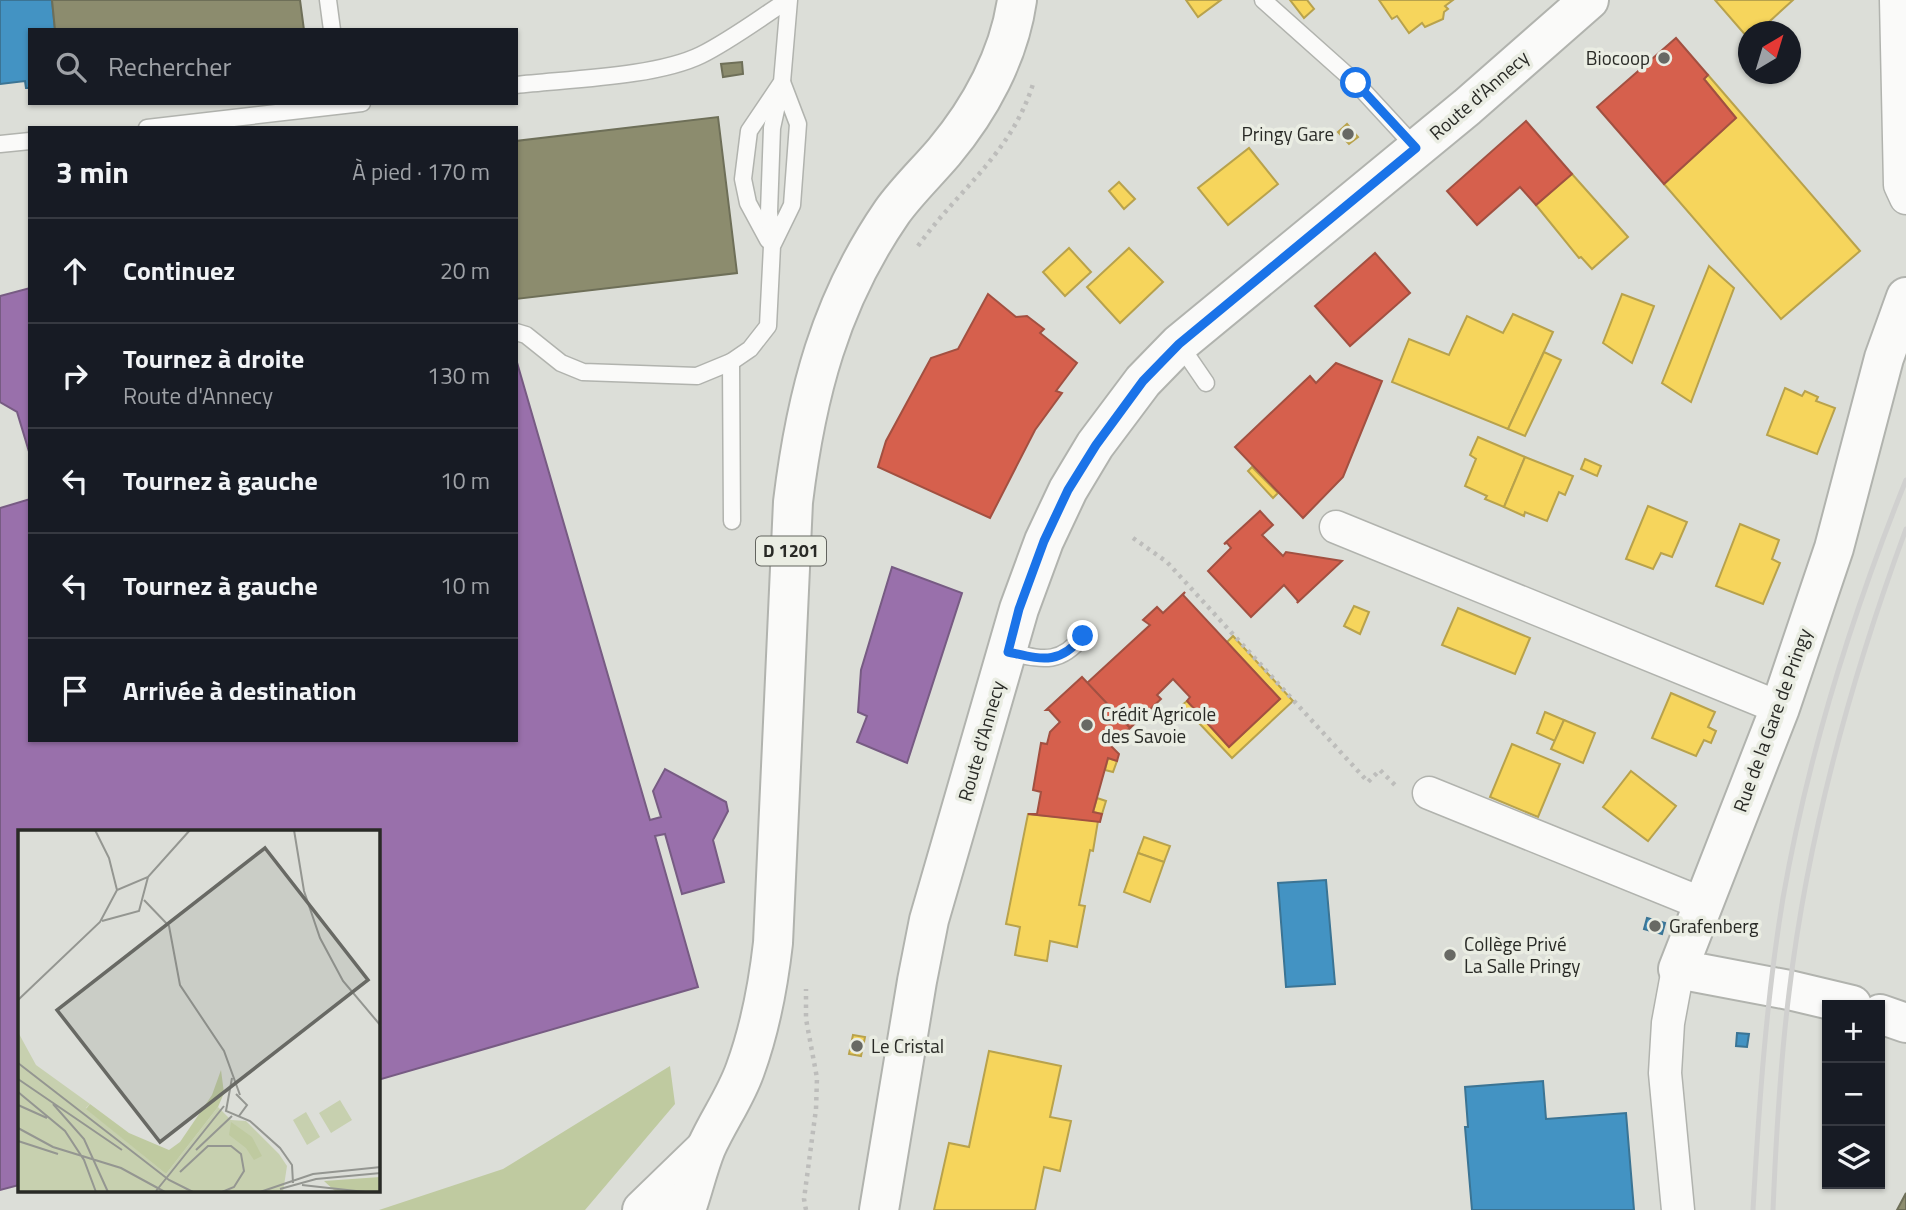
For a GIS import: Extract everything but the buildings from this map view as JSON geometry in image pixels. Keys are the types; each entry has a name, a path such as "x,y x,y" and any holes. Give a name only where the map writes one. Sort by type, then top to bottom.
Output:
{"street":[{"name":"D 1201","path":"686,1210 707,1148 744,1073 760,1020 769,976 773,943 793,502 808,402 829,336 855,275 893,210 966,125 978,105 1007,44 1017,0"},
{"name":"Route d'Annecy","path":"879,1210 929,920 1019,609 1044,541 1068,490 1096,445 1143,381 1179,344 1416,148 1588,0"},
{"path":"1896,0 1900,186 1906,198"},
{"name":"Rue de la Gare de Pringy","path":"1678,969 1780,708 1834,548 1884,358 1906,297"},
{"path":"1336,527 1780,708"},
{"path":"1429,793 1703,904"},
{"path":"1678,1210 1665,1073 1668,1023 1678,969 1831,1000"},
{"path":"1885,1016 1906,1023"},
{"name":"D 1201","path":"642,1210 707,1148"}],"lane":[{"path":"328,0 332,28"},
{"path":"518,333 526,335 561,363 583,372 697,376 731,362 750,349 768,326 772,246 769,212 772,128 782,82 788,0"},
{"path":"518,85 673,65 701,55 788,0"},
{"path":"1263,0 1356,83 1416,148"},
{"path":"772,246 792,205 798,124 782,82"},
{"path":"772,246 748,203 743,179 749,131 782,82"},
{"path":"163,126 333,105"},
{"path":"0,145 28,141"},
{"path":"1179,344 1206,383"},
{"path":"731,362 732,521"},
{"path":"1008,652 1033,658 1055,658 1072,650 1083,636"}],"path":[{"path":"917,247 1005,142 1028,99 1037,73"},
{"path":"1133,538 1167,562 1368,782 1380,770"},
{"path":"806,1210 804,1199 816,1109 817,1078 806,1019 807,979"}],"green space":[{"path":"670,1066 675,1104 585,1210 379,1210 503,1169"}],"railway":[{"path":"1753,1210 1768,1014 1777,937 1793,844 1819,738 1850,633 1906,480"},
{"path":"1773,1210 1786,1020 1808,874 1850,699 1906,529"}],"place":[{"name":"Biocoop","path":"1664,58"},
{"name":"Pringy Gare","path":"1348,134"},
{"name":"Crédit Agricole des Savoie","path":"1087,725"},
{"name":"Grafenberg","path":"1655,926"},
{"name":"Collège Privé La Salle Pringy","path":"1450,955"},
{"name":"Le Cristal","path":"857,1046"}],"route":[{"path":"1083,636 1072,650 1055,658 1033,658 1008,652 1019,609 1044,541 1068,490 1096,445 1143,381 1179,344 1416,148 1356,83"}]}
